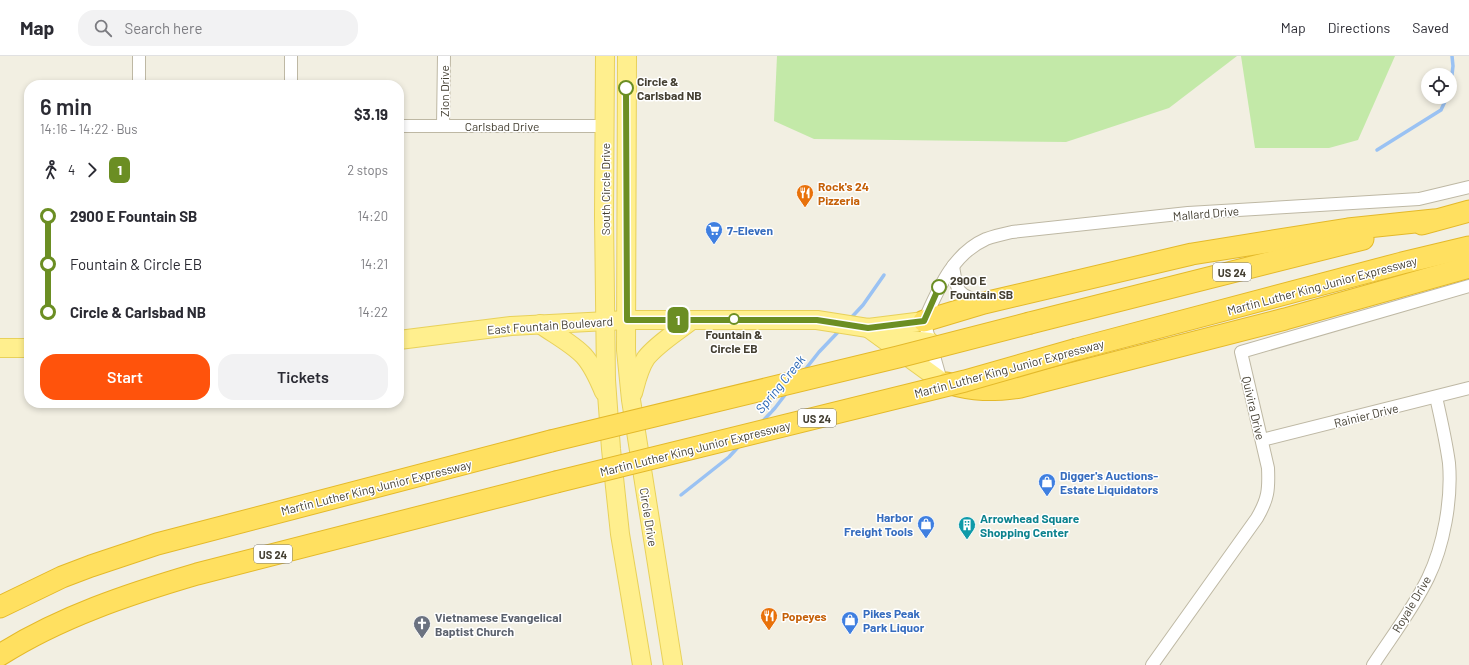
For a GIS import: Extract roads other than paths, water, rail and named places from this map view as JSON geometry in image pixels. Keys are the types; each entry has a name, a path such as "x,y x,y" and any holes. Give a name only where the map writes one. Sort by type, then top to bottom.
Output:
{"highway":[{"name":"US 24","path":"1434,220 1469,211"},
{"path":"924,321 984,303 1192,254 1348,229 1434,220"},
{"name":"Martin Luther King Junior Expressway","path":"0,607 69,574 157,544 551,441 883,361 1434,220"},
{"name":"Martin Luther King Junior Expressway","path":"0,655 32,637 106,603 197,574 556,482 965,381 1078,349 1394,265 1469,247"},
{"path":"942,381 963,388 993,391 1020,387 1285,319 1469,267"}],"main road":[{"name":"South Circle Drive","path":"605,56 605,321"},
{"name":"South Circle Drive","path":"627,56 627,320"},
{"name":"East Fountain Boulevard","path":"404,339 511,326 540,324 627,320 817,320 874,333 942,381"},
{"name":"Circle Drive","path":"627,320 626,350 631,400 673,665"},
{"path":"631,400 638,376 646,359 659,345 692,320"},
{"path":"605,321 608,402 620,534 642,665"},
{"name":"East Fountain Boulevard","path":"874,333 924,321"},
{"path":"540,324 578,350 585,357 600,381 608,402"},
{"path":"874,333 930,342"},
{"path":"0,348 24,348"}],"street":[{"path":"139,56 139,80"},
{"path":"291,56 291,80"},
{"name":"Zion Drive","path":"443,126 444,56"},
{"name":"Carlsbad Drive","path":"404,126 605,126"},
{"name":"Mallard Drive","path":"924,321 939,287 953,266 962,256 985,240 1012,232 1188,213 1419,199 1469,187"},
{"path":"953,266 956,285 959,292 969,298 984,303"},
{"name":"Quivira Drive","path":"1152,665 1257,518 1266,502 1269,485 1268,468 1241,352 1469,286"},
{"path":"924,321 942,381"},
{"name":"Rainier Drive","path":"1262,440 1469,388"},
{"name":"Royale Drive","path":"1373,665 1416,599 1429,576 1446,524 1449,489 1449,464 1436,397"}],"waterway":[{"name":"Spring Creek","path":"1452,56 1453,68"},
{"name":"Spring Creek","path":"1377,150 1441,110 1444,104"},
{"name":"Spring Creek","path":"849,320 863,305 884,275"},
{"name":"Spring Creek","path":"804,371 819,352 840,330"},
{"name":"Spring Creek","path":"761,423 788,391"},
{"name":"Spring Creek","path":"681,495 729,457 740,445"}],"place":[{"name":"Circle & Carlsbad NB","path":"626,88"},
{"name":"Rock's 24 Pizzeria","path":"805,208"},
{"name":"7-Eleven","path":"714,245"},
{"name":"2900 E Fountain SB","path":"939,287"},
{"name":"Fountain & Circle EB","path":"734,319"},
{"name":"Digger's Auctions- Estate Liquidators","path":"1047,497"},
{"name":"Harbor Freight Tools","path":"926,539"},
{"name":"Arrowhead Square Shopping Center","path":"967,540"},
{"name":"Popeyes","path":"769,631"},
{"name":"Pikes Peak Park Liquor","path":"850,635"},
{"name":"Vietnamese Evangelical Baptist Church","path":"422,639"}]}
